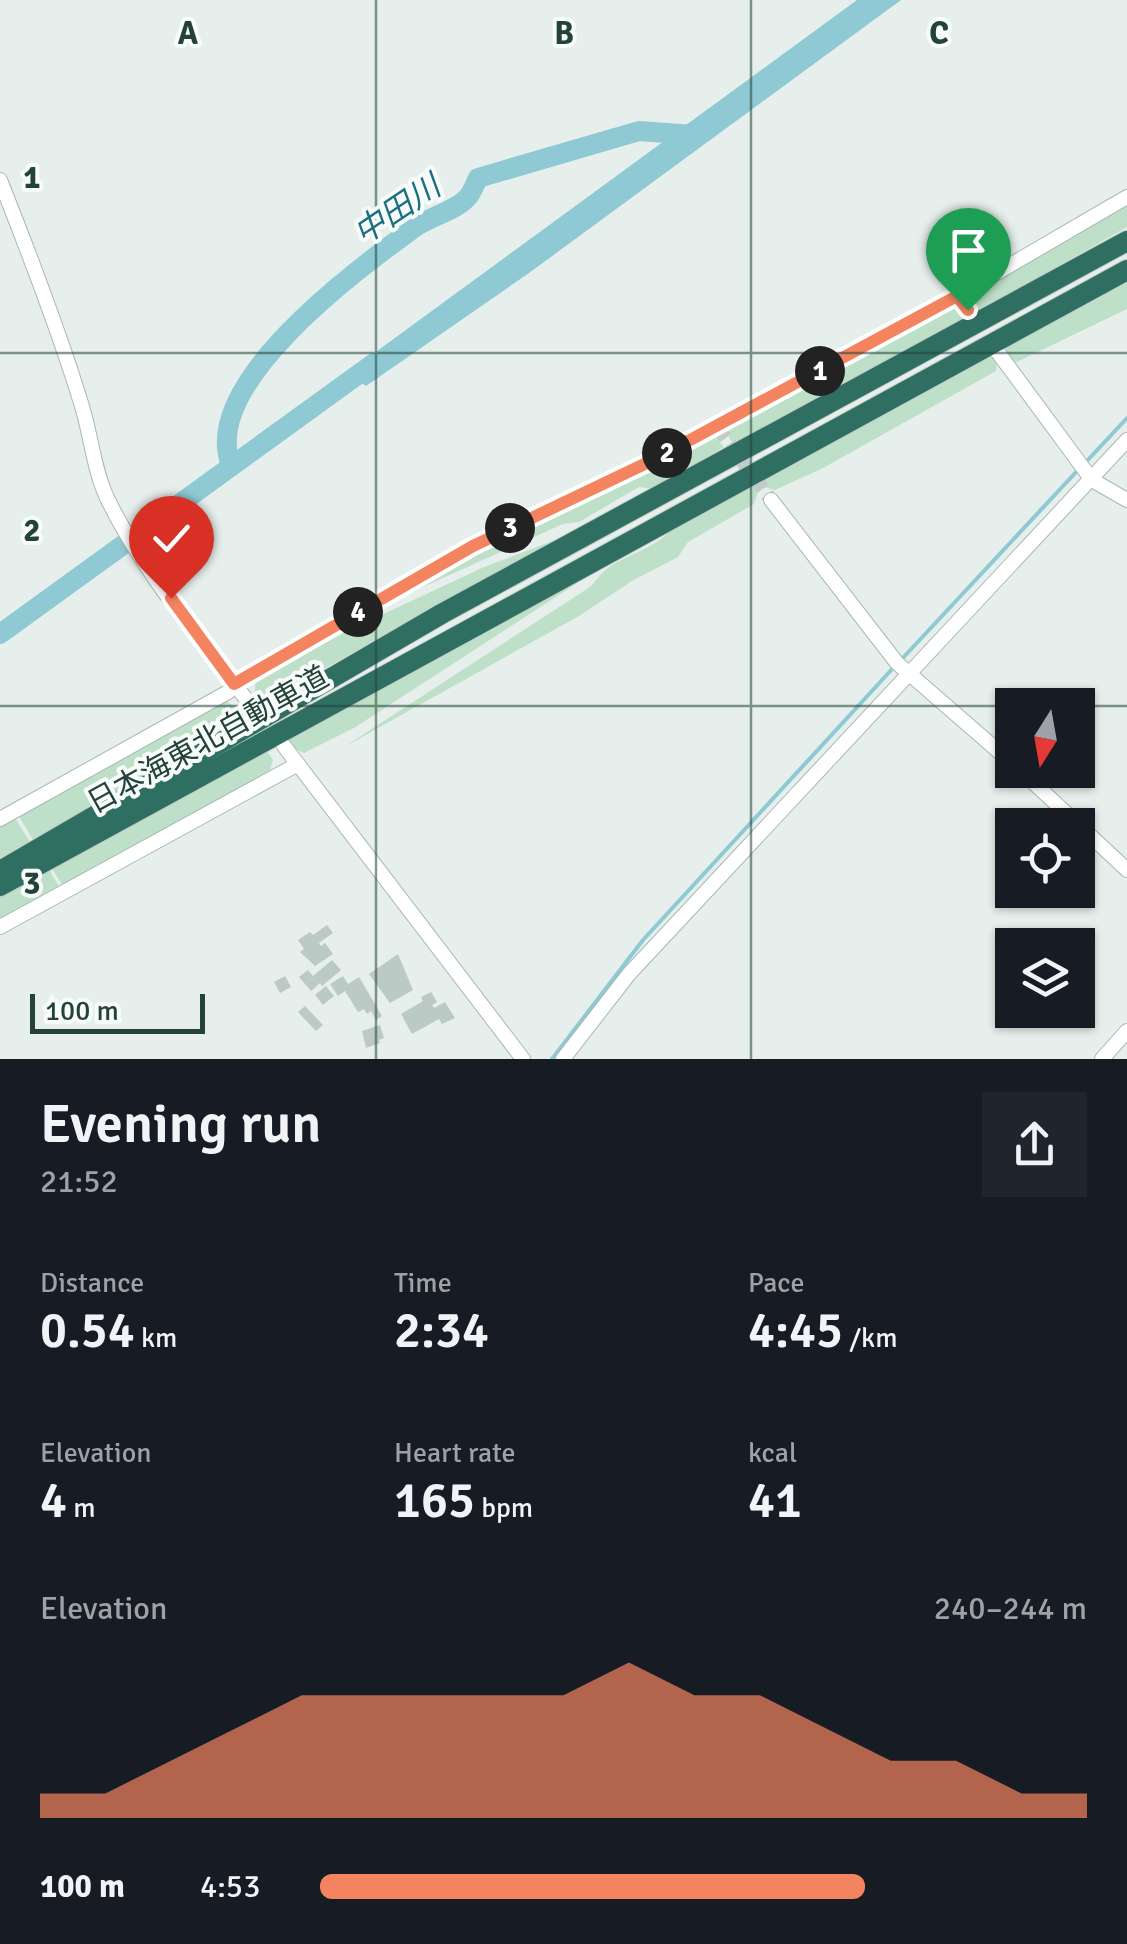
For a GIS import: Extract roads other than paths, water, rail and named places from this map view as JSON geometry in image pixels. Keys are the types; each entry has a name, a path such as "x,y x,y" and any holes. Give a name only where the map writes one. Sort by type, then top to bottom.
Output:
{"highway":[{"name":"日本海東北自動車道","path":"0,871 443,613 1122,243"},
{"name":"日本海東北自動車道","path":"0,886 1127,270"}],"street":[{"path":"0,180 82,404 105,494 123,528 250,704"},
{"path":"0,820 228,692 234,684 473,546 669,452 957,296 1127,197"},
{"path":"957,296 968,310"},
{"path":"996,350 1092,480 1127,500"},
{"path":"563,1059 629,974 1127,440"},
{"path":"771,500 908,674 995,748"},
{"path":"284,746 523,1059"},
{"path":"0,926 298,764"},
{"path":"1039,788 1127,870"},
{"path":"1102,1059 1127,1032"}],"water":[{"path":"857,0 901,0 529,273 366,386 347,373"}],"waterway":[{"name":"中田川","path":"231,465 227,433 238,400 260,365 357,271 414,228 462,203 478,178 639,131 694,135"},
{"name":"中田川","path":"0,634 374,363"},
{"path":"1085,463 1127,418"},
{"path":"901,660 1078,470"},
{"path":"552,1059 643,940 894,667"}],"tunnel":[{"path":"717,427 771,500"}]}
